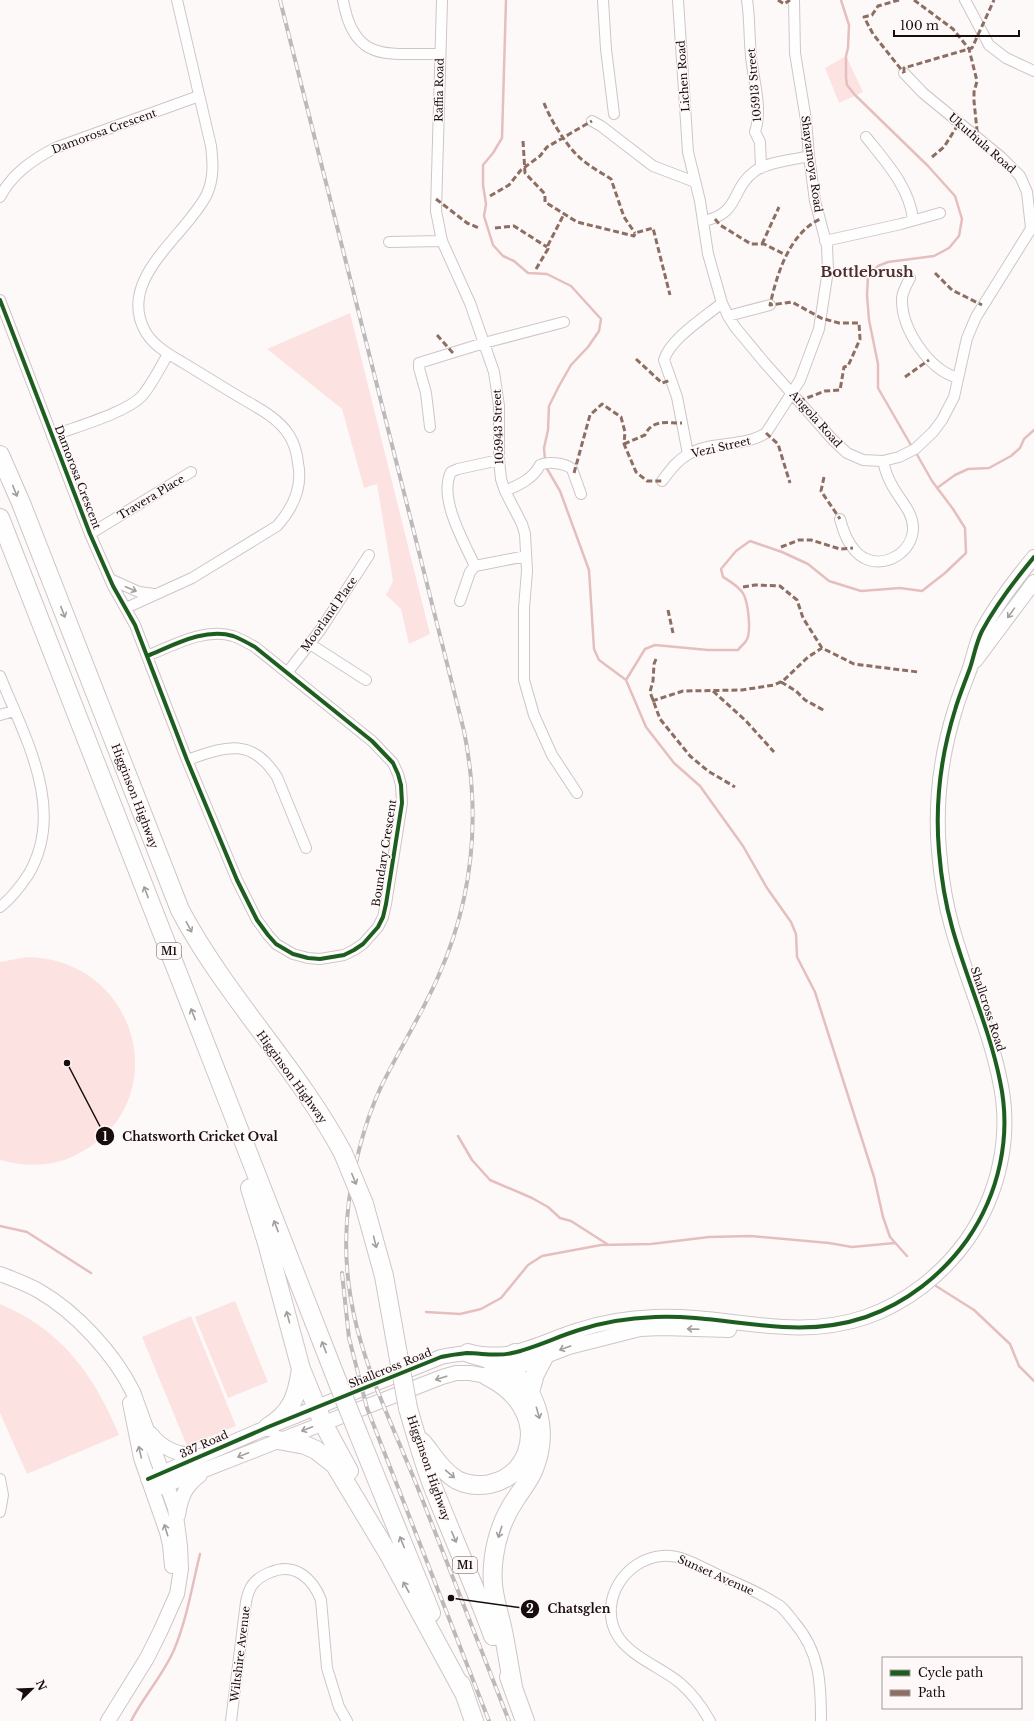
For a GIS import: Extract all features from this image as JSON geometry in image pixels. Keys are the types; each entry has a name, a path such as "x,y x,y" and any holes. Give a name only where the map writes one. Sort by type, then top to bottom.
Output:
{"highway":[{"name":"Higginson Highway","path":"0,455 21,504 180,910 205,954 330,1129 343,1154 364,1204 384,1276 408,1408 415,1434 434,1491 476,1590 525,1721"},
{"name":"M1","path":"0,518 338,1383 465,1695 474,1721"},
{"path":"203,1040 267,1243 300,1368 320,1415 375,1521 388,1553"},
{"path":"468,1353 497,1362 509,1370 523,1395 540,1417 540,1447 534,1469 508,1513 501,1528 494,1554 492,1577 495,1603 504,1635 513,1687"},
{"path":"509,1370 515,1353"},
{"path":"415,1434 443,1468 454,1478 467,1484 478,1485 496,1483 510,1476 517,1470 526,1455 529,1445 529,1426 523,1395 544,1356"},
{"path":"300,1368 297,1389 293,1402 273,1433 316,1450 335,1465 388,1553 465,1695"},
{"path":"487,1376 504,1387 523,1395"}],"street":[{"path":"126,608 192,578 276,526 286,515 300,486 296,449 289,434 282,426 258,409 168,354 146,334 141,322 138,303 142,285 146,276 199,208 207,193 211,181 213,165 211,146 177,0"},
{"path":"343,0 352,32 360,42 369,48 386,53 440,54"},
{"name":"Raffia Road","path":"437,179 442,0"},
{"path":"603,0 606,49 614,114"},
{"name":"Lichen Road","path":"678,0 688,152"},
{"name":"105913 Street","path":"747,0 750,21 750,54 758,108 758,122 755,132 760,142 761,168"},
{"name":"Shayamoya Road","path":"793,393 800,380 819,329 828,270 825,241 815,201 806,120 795,53 794,0"},
{"path":"965,0 990,45 1006,58 1034,71"},
{"name":"Ukuthula Road","path":"904,73 923,92 1001,157 1020,176 1027,192 1033,226"},
{"name":"Damorosa Crescent","path":"0,196 13,178 25,166 39,156 55,148 199,96"},
{"path":"592,121 601,126 653,166 695,182"},
{"path":"866,137 898,180 911,208 913,220"},
{"name":"Angola Road","path":"688,152 703,222 708,254 722,303 728,316 764,362 833,440 847,453 863,460 883,461 899,457 926,440 942,420 954,397 967,338 976,317 1033,226"},
{"path":"703,222 715,219 726,212 750,176 761,168 809,156"},
{"name":"105943 Street","path":"437,179 436,211 442,241 462,284 490,358 496,384 499,412 499,460 501,479 505,491 522,524 525,534 527,571 524,608 524,680 534,715 552,755 577,793"},
{"path":"825,241 940,213"},
{"path":"389,242 442,241"},
{"path":"910,278 904,289 902,298 905,313 912,333 929,360 948,375 958,378"},
{"name":"Damorosa Crescent","path":"0,300 90,534 110,579 135,625 147,656"},
{"path":"688,454 678,397 664,360 684,334 722,303"},
{"path":"728,316 770,305"},
{"path":"430,427 426,393 419,366 421,362 484,343 564,322"},
{"path":"52,436 123,409 134,403 148,388 168,354"},
{"name":"Vezi Street","path":"662,482 680,460 688,454 715,446 746,442 760,437 770,428 793,393"},
{"path":"475,566 455,524 451,510 449,496 450,475 451,472 458,469 499,460"},
{"path":"840,519 847,540 864,558 871,560 888,560 906,548 913,533 912,518 889,481 883,461"},
{"path":"505,491 527,480 534,474 540,465 549,463 562,464 572,469 581,494"},
{"name":"Travera Place","path":"90,534 191,472"},
{"name":"Moorland Place","path":"287,673 310,644 369,555"},
{"path":"460,601 470,572 475,566 526,556"},
{"name":"Shallcross Road","path":"320,1415 441,1357 468,1353 497,1355 515,1353 581,1329 618,1320 636,1318 687,1318 773,1328 812,1328 843,1323 869,1316 904,1299 931,1280 959,1251 975,1228 992,1192 1001,1161 1004,1138 1004,1102 997,1064 951,925 942,884 938,816 941,777 954,711 983,630 1034,557"},
{"path":"110,579 139,592 154,594"},
{"name":"Shallcross Road","path":"970,668 1034,582"},
{"name":"Boundary Crescent","path":"222,634 237,638 255,647 376,745 392,763 398,774 401,785 402,803 386,904 378,927 363,944 354,950 337,957 320,959 308,958 284,949 268,935 257,920 237,880 187,760 147,656 194,637 222,634"},
{"path":"310,644 366,680"},
{"path":"0,676 37,772 44,807 45,821 39,852 32,867 14,895 0,907"},
{"path":"0,715 14,711"},
{"path":"187,760 218,750 233,748 257,755 270,767 276,777 306,848"},
{"path":"0,1274 40,1292 61,1306 96,1339 122,1373 134,1392 165,1478 178,1520 180,1583 170,1610 147,1658 108,1721"},
{"name":"Shallcross Road","path":"273,1433 320,1415 456,1373 470,1373 487,1376 509,1370 569,1347 640,1329 662,1328 751,1332 773,1328"},
{"path":"122,1373 128,1394 141,1458 167,1532 172,1554 170,1610"},
{"path":"147,1429 157,1441 168,1450 183,1455 197,1456"},
{"name":"337 Road","path":"165,1478 197,1456 273,1433"},
{"name":"337 Road","path":"150,1484 165,1478 208,1469 273,1433"},
{"path":"178,1520 183,1492 193,1480 208,1469"},
{"path":"0,1480 3,1495 0,1512"},
{"name":"Sunset Avenue","path":"710,1721 693,1696 679,1682 648,1662 627,1646 619,1638 614,1626 611,1616 612,1598 620,1579 635,1566 648,1558 673,1556 680,1558 756,1592 781,1607 803,1632 812,1650 820,1678 821,1721"},
{"name":"Wiltshire Avenue","path":"231,1721 246,1602 251,1587 266,1574 282,1569 298,1572 306,1577 317,1590 321,1600 323,1613 327,1668 339,1707 347,1721"}],"shaded area":[{"path":"846,56 863,92 839,103 825,68"},
{"path":"350,313 430,634 409,644 401,609 386,595 393,581 377,484 364,488 342,409 267,349"},
{"path":"27,957 66,964 97,982 120,1008 132,1039 135,1072 126,1105 106,1134 74,1156 65,1160 38,1165 19,1164 0,1160 0,962"},
{"path":"235,1301 268,1382 228,1398 195,1317"},
{"path":"0,1304 22,1314 41,1327 58,1341 73,1357 87,1374 99,1393 119,1435 27,1474 0,1413"},
{"path":"191,1316 236,1426 187,1446 142,1337"}],"waterway":[{"path":"506,0 502,138 493,153 483,165 483,185 486,204 484,216 493,245 503,256 514,261 528,273 547,274 571,286 601,319 599,331 588,347 571,365 549,406 548,430 544,448 545,460"},
{"path":"841,0 849,25 848,48 846,56 847,85 855,95 928,166 955,196 962,219 959,236 949,248 934,256 888,262 878,266 868,277 867,295 869,320 878,364 878,388 912,447"},
{"path":"937,488 955,475 968,469 989,468 1011,456 1020,448 1024,439 1034,430"},
{"path":"626,680 645,649 655,645 708,650 738,650 748,637 748,611 744,595 735,585 723,577 721,569 736,551 750,541 782,552 808,564 829,581 861,591 900,588 922,591 945,573 966,553 965,528 932,481 915,451"},
{"path":"546,467 560,491 589,570 594,649 599,660 626,680 646,727 674,763 700,786 743,846 767,888 791,922 796,934 797,957 815,992 874,1177 883,1217 890,1237 907,1256"},
{"path":"458,1136 472,1160 490,1180 532,1198 548,1207 560,1218 571,1221 607,1244"},
{"path":"0,1226 27,1232 91,1273"},
{"path":"426,1312 460,1314 481,1309 501,1298 528,1265 542,1256 601,1245 651,1244 709,1237 751,1236 829,1243 852,1247 895,1243"},
{"path":"936,1286 974,1310 1010,1344 1019,1366 1034,1381"},
{"path":"131,1721 170,1659 179,1638 200,1554"}],"railway":[{"path":"280,0 464,731 472,794 472,826 466,887 450,948 417,1020 394,1061 374,1102 361,1143 349,1200 346,1241 348,1279 354,1315 363,1350 375,1385 419,1491 509,1721"},
{"path":"342,1273 349,1338 367,1408 489,1721"}],"marked path":[{"path":"778,0 784,4 790,0"},
{"path":"899,0 878,6 872,15 864,17 873,34 904,73"},
{"path":"914,0 953,29 969,49 977,81 974,92 974,101 978,140"},
{"path":"904,73 904,68 972,48 994,0"},
{"path":"544,103 559,131 573,151 585,162 611,179 624,217 635,233"},
{"path":"490,196 509,185 521,170 540,156 547,147 592,121"},
{"path":"932,157 944,147 959,123"},
{"path":"523,141 525,173 545,194 545,202 577,222 634,236 635,233 653,228 670,295"},
{"path":"436,199 467,223 479,228"},
{"path":"762,244 779,207"},
{"path":"536,269 548,249 547,247 564,214"},
{"path":"715,219 720,225 751,244 764,244 786,255"},
{"path":"799,401 825,391 840,390 844,367 848,366 860,339 859,323 839,323 821,318 792,302 770,305 776,281 792,245 800,234 820,219"},
{"path":"495,228 514,226 547,247"},
{"path":"935,273 952,290 982,305"},
{"path":"437,335 453,353"},
{"path":"636,359 662,383 671,380"},
{"path":"905,377 929,360"},
{"path":"574,473 590,415 602,404 621,417 625,432 624,444 636,472 647,481 662,481"},
{"path":"624,444 645,435 648,430 656,424 682,423"},
{"path":"766,433 778,444 790,483"},
{"path":"824,477 821,491 840,519"},
{"path":"781,547 799,540 811,540 840,549 853,548"},
{"path":"743,587 755,585 780,586 797,600 803,618 822,648 854,664 918,672"},
{"path":"668,610 673,633"},
{"path":"652,701 683,691 742,690 774,685 783,681 808,657 822,648"},
{"path":"656,659 650,692 660,719 690,756 708,771 735,787"},
{"path":"781,682 796,691 805,700 825,711"},
{"path":"713,691 746,721 774,752"}],"cycle path":[{"path":"0,300 90,534 113,586 135,625 187,760 237,880 257,920 276,944 293,954 308,958 320,959 344,955 363,944 378,927 383,917 386,904 402,803 401,785 393,763 372,741 255,647 236,637 222,634 200,636 178,643 147,656"},
{"path":"148,1479 268,1427 441,1357 467,1353 495,1355 521,1351 588,1327 626,1319 682,1317 786,1327 812,1327 839,1324 866,1317 895,1304 909,1296 935,1276 946,1265 967,1240 978,1222 995,1184 1000,1164 1004,1123 1003,1102 996,1062 958,946 945,899 938,833 940,780 950,727 980,636 987,621 1034,557"}],"place":[{"name":"Chatsworth Cricket Oval","path":"67,1063"},
{"name":"Chatsglen","path":"451,1598"}],"district":[{"name":"Bottlebrush","path":"867,271"}]}
